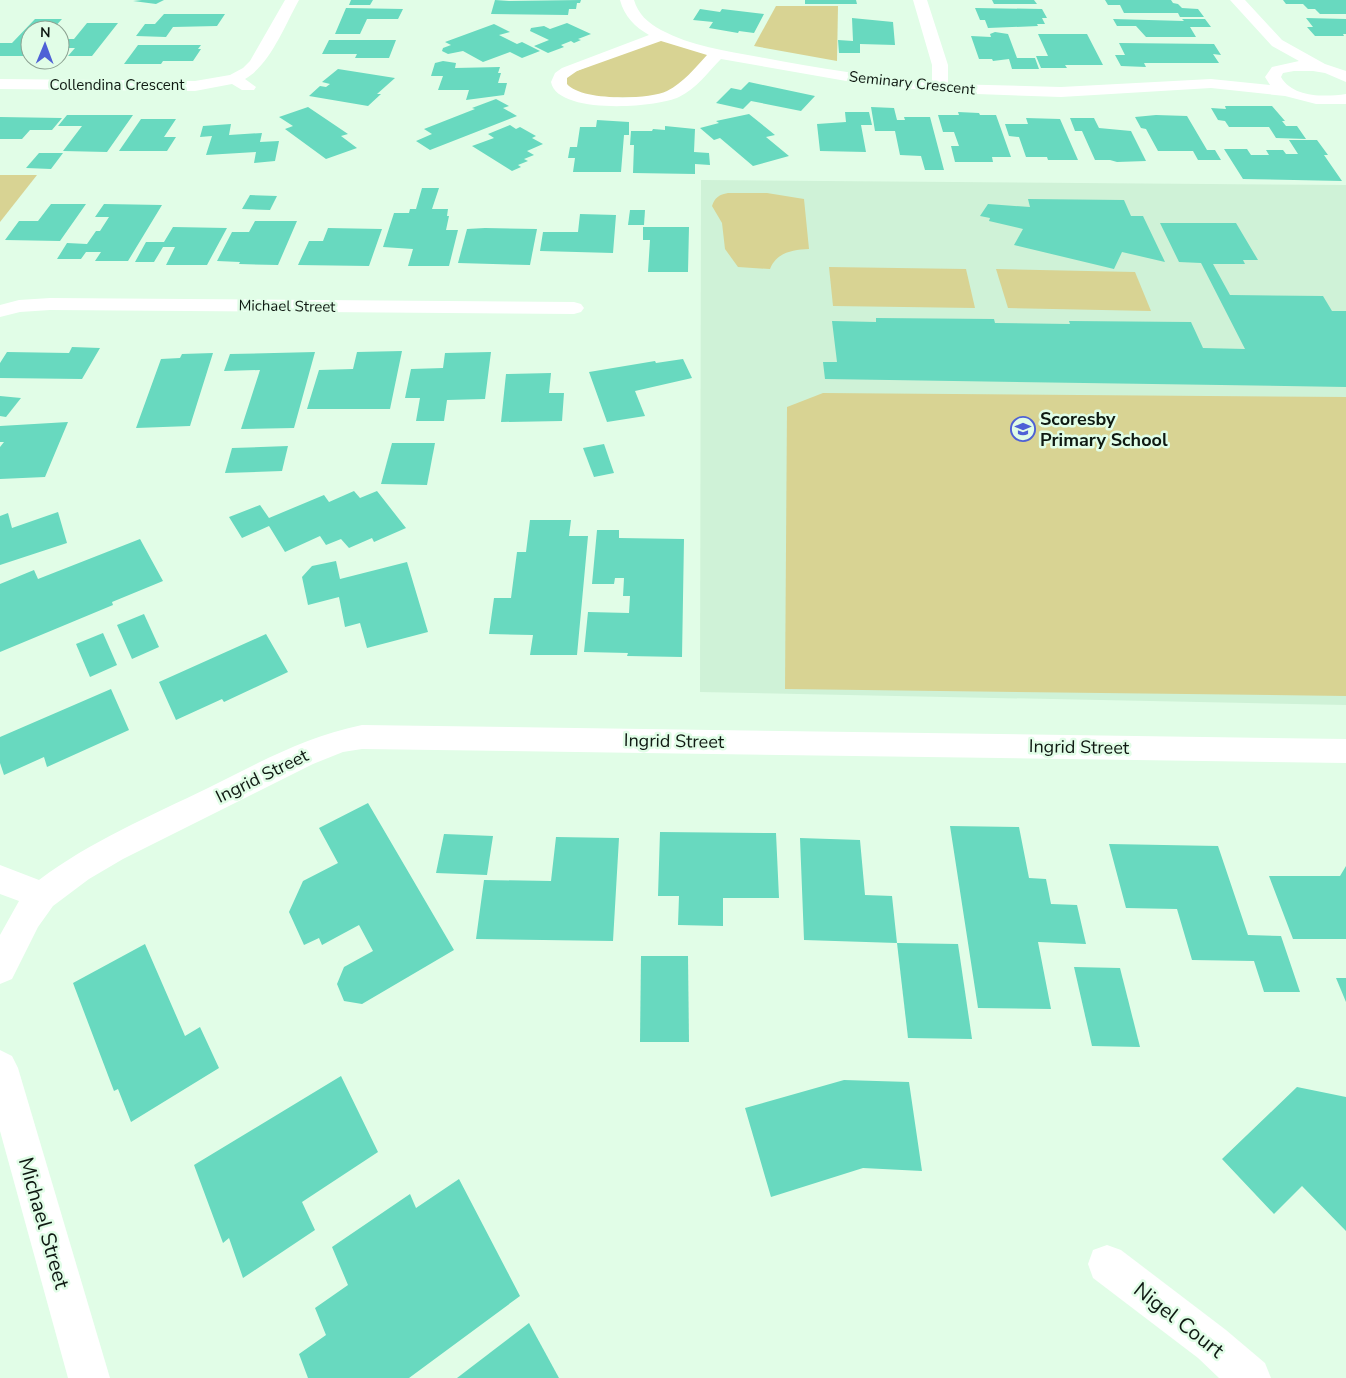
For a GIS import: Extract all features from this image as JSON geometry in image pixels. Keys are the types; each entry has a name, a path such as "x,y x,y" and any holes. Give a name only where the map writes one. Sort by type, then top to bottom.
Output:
{"street":[{"name":"Collendina Crescent","path":"0,84 195,86 234,79 248,71 256,63 292,0"},
{"name":"Seminary Crescent","path":"626,0 630,11 637,19 661,36 680,43 718,53 838,76 940,88 1050,92 1220,84 1288,92 1312,99"},
{"path":"920,0 940,64 940,88"},
{"path":"1237,0 1277,43 1323,68 1345,76"},
{"path":"661,36 572,68 560,78 561,89 577,98 592,100 638,101 666,97 676,93 718,53"},
{"path":"1277,43 1276,71 1272,77 1274,82 1288,92"},
{"name":"Seminary Crescent","path":"1220,84 1296,65 1323,68"},
{"path":"234,79 248,87"},
{"path":"1312,99 1335,101 1346,99"},
{"path":"1312,99 1339,116"},
{"name":"Michael Street","path":"0,310 19,306 50,304 574,308"},
{"name":"Ingrid Street","path":"42,896 78,869 112,849 302,755 341,741 362,737 1346,751"},
{"path":"0,879 42,896 27,916 0,968"},
{"name":"Michael Street","path":"0,1068 89,1378"},
{"name":"Nigel Court","path":"1107,1264 1212,1344 1250,1378"}],"shaded area":[{"path":"776,6 838,6 837,61 754,46"},
{"path":"661,36 718,53 666,97 577,98 560,78"},
{"path":"0,175 37,175 0,222"},
{"name":"Scoresby Primary School","path":"701,180 1346,185 1346,705 700,692"},
{"path":"728,193 767,193 804,199 809,249 791,251 781,255 770,269 738,267 725,249 722,223 712,206 714,200"},
{"path":"829,267 966,269 975,308 833,306"},
{"path":"996,269 1135,272 1151,311 1008,308"},
{"path":"823,393 1346,397 1346,696 785,689 787,407"}],"building":[{"path":"164,0 156,4 133,1"},
{"path":"351,0 373,0 370,5 349,5"},
{"path":"495,0 581,0 580,3 577,3 576,9 569,9 568,15 491,14"},
{"path":"805,0 856,0 857,4 805,4"},
{"path":"992,0 1034,0 1037,4 994,4"},
{"path":"1105,0 1171,0 1182,8 1198,9 1204,17 1180,17 1178,13 1124,13 1120,5 1108,5"},
{"path":"1283,0 1346,0 1346,14 1320,14 1315,9 1308,9 1303,4 1286,4"},
{"path":"346,8 403,9 398,19 367,19 360,34 335,34"},
{"path":"975,8 1042,9 1047,18 1042,18 1045,24 1037,24 1038,26 988,28 985,20 980,20"},
{"path":"700,9 720,12 722,9 764,14 754,33 739,31 738,33 709,28 713,22 693,20"},
{"path":"164,14 225,14 217,26 173,27 166,37 136,36 145,24 155,24"},
{"path":"852,18 893,22 895,45 860,44 860,53 839,53 838,40 853,41"},
{"path":"1306,18 1346,19 1346,34 1343,34 1344,36 1315,36 1307,27 1313,27"},
{"path":"35,19 62,19 61,20"},
{"path":"1113,19 1184,21 1182,19 1205,19 1211,27 1190,27 1196,37 1146,37 1136,26 1117,26"},
{"path":"87,23 118,23 92,56 70,56 75,48 70,48 70,39 74,39"},
{"path":"567,23 591,34 578,39 581,40 574,43 571,41 561,45 564,47 548,53 534,46 549,40 530,31 531,28 544,26 550,29"},
{"path":"494,24 510,32 499,35 517,44 522,42 540,51 522,58 510,52 483,62 463,51 448,54 442,51 443,48 451,45 445,42"},
{"path":"995,32 1008,34 1017,58 1035,58 1039,69 1012,69 1009,59 993,61 992,59 979,59 971,36 991,37 990,34"},
{"path":"1038,34 1087,34 1103,65 1065,65 1067,68 1041,68 1036,56 1048,56"},
{"path":"20,35 20,56 0,56 0,43 12,43"},
{"path":"329,40 396,40 389,58 355,58 357,54 322,54"},
{"path":"1119,43 1214,44 1221,55 1213,54 1219,63 1144,63 1146,67 1121,66 1115,55 1125,55"},
{"path":"138,45 201,45 198,49 201,49 193,61 163,61 161,64 124,64"},
{"path":"443,61 456,63 455,68 500,67 498,73 501,73 498,83 507,83 504,95 466,100 469,90 438,90 443,76 431,76 435,63"},
{"path":"338,69 395,78 377,94 381,94 368,106 309,96 320,86 326,87 330,84 322,82"},
{"path":"749,82 815,96 801,111 751,101 743,109 716,103 731,88 741,90"},
{"path":"496,99 509,106 503,108 517,116 430,150 416,141 432,134 424,129"},
{"path":"1225,106 1272,106 1285,121 1282,121 1286,126 1297,126 1306,139 1276,138 1269,127 1229,127 1225,121 1218,120 1211,108 1226,109"},
{"path":"308,107 348,134 341,136 357,148 326,159 285,129 293,126 279,117"},
{"path":"871,107 894,108 897,120 905,120 904,117 930,117 944,170 925,170 921,156 900,155 895,131 875,131"},
{"path":"845,112 869,112 872,125 861,125 866,152 820,151 817,124 846,122"},
{"path":"958,112 996,115 1011,157 992,157 993,162 955,162 951,146 959,146 954,132 943,132 938,115 959,115"},
{"path":"749,114 775,135 766,137 789,156 753,166 720,138 714,140 700,128 719,123 716,121"},
{"path":"67,115 133,115 107,152 63,151 82,126 58,126"},
{"path":"1156,115 1187,116 1207,150 1215,150 1221,160 1198,160 1193,151 1158,151 1146,129 1141,128 1135,117"},
{"path":"0,117 62,118 52,130 30,130 22,139 0,139"},
{"path":"1026,118 1060,119 1078,160 1048,160 1047,157 1026,157 1019,137 1009,136 1005,124 1028,124"},
{"path":"1070,118 1094,118 1099,128 1131,131 1146,161 1117,162 1095,160 1082,131 1075,131"},
{"path":"141,119 176,119 164,137 176,137 167,151 119,151"},
{"path":"597,120 629,122 629,135 624,135 621,172 573,172 575,158 568,158 570,147 577,147 580,127 596,127"},
{"path":"231,124 229,135 262,133 260,142 279,141 275,161 254,163 256,152 206,155 212,136 200,137 203,126"},
{"path":"510,125 516,129 520,127 536,136 532,138 543,144 527,151 534,155 524,159 528,161 518,165 521,167 512,171 472,146 494,138 488,134"},
{"path":"665,126 695,129 694,152 709,153 710,165 695,164 695,174 633,173 634,145 630,145 631,131 665,130"},
{"path":"1289,140 1317,140 1328,155 1324,155 1342,181 1243,179 1224,149 1247,149 1251,155 1269,155 1266,150 1283,150 1286,154 1298,154"},
{"path":"39,153 63,153 51,169 26,168"},
{"path":"422,188 439,188 432,209 448,209 447,216 449,216 446,230 458,230 449,266 408,266 413,249 383,247 394,213 409,213 410,209 416,209"},
{"path":"250,195 277,196 270,210 242,209"},
{"path":"1028,199 1124,200 1131,216 1143,216 1165,262 1122,252 1114,269 1014,245 1023,229 989,221 990,218 980,216 988,204 1030,207"},
{"path":"51,204 86,204 60,241 5,240 19,221 38,221"},
{"path":"104,204 162,205 128,261 95,261 101,252 86,252 81,259 57,259 67,243 87,244 96,231 100,231 109,217 95,217"},
{"path":"630,210 645,210 644,225 628,225"},
{"path":"580,214 616,215 613,253 540,251 543,232 578,232"},
{"path":"255,221 297,221 278,265 239,264 240,262 217,261 232,232 249,232"},
{"path":"1160,223 1236,223 1258,260 1243,260 1245,264 1213,264 1230,295 1323,296 1332,311 1346,311 1346,387 825,379 823,362 837,362 832,321 876,322 876,318 994,319 995,323 1070,324 1069,321 1191,322 1203,348 1245,349 1201,263 1179,262"},
{"path":"173,227 227,228 207,265 166,265 175,247 163,247 154,262 135,262 146,242 164,242"},
{"path":"643,227 689,227 688,272 648,272 650,240 643,240"},
{"path":"328,228 382,229 369,266 298,265 309,241 323,241"},
{"path":"467,229 537,229 530,265 458,263"},
{"path":"72,347 100,348 82,379 0,378 0,363 7,352 69,353"},
{"path":"402,351 390,409 307,409 319,370 353,369 357,352"},
{"path":"315,352 294,428 241,429 260,370 224,371 230,354"},
{"path":"491,352 485,399 447,400 444,421 416,421 420,398 405,398 411,369 443,368 445,353"},
{"path":"213,353 190,426 136,428 161,359 180,358 182,354"},
{"path":"683,359 692,378 635,391 645,416 607,422 589,372 655,361 656,363"},
{"path":"551,373 549,393 564,393 562,421 501,422 506,374"},
{"path":"0,396 21,398 6,417 0,416"},
{"path":"68,422 45,477 0,479 0,447 4,442 0,442 0,426"},
{"path":"392,443 435,443 427,485 381,484"},
{"path":"604,444 614,473 594,477 583,448"},
{"path":"288,446 282,471 225,473 232,448"},
{"path":"354,491 360,498 377,491 406,528 374,542 372,538 349,548 341,539 326,545 320,536 285,552 269,526 242,538 229,517 260,505 269,518 324,495 329,502"},
{"path":"58,512 67,543 0,565 0,516 8,513 12,528"},
{"path":"530,520 571,520 569,536 588,536 577,655 530,655 533,635 489,634 494,598 511,598 517,552 526,552"},
{"path":"597,530 619,530 619,538 684,539 682,657 627,656 628,653 584,652 588,612 629,613 630,596 623,596 624,578 615,578 614,584 592,584"},
{"path":"140,539 163,581 112,602 113,605 0,652 0,584 34,570 38,579"},
{"path":"336,561 340,579 407,562 428,632 367,648 360,623 345,627 339,597 308,605 302,577 312,566"},
{"path":"144,614 159,647 132,659 117,625"},
{"path":"103,633 117,665 90,677 76,644"},
{"path":"266,634 288,672 224,702 222,699 176,720 159,682"},
{"path":"111,689 129,730 47,767 44,757 4,775 0,763 0,737"},
{"path":"368,803 454,950 362,1004 344,1001 337,984 344,967 373,951 359,925 322,945 319,938 304,945 289,912 303,881 338,863 319,828"},
{"path":"950,826 1019,827 1029,878 1046,879 1051,904 1077,905 1086,944 1038,942 1051,1009 978,1008"},
{"path":"660,832 776,833 779,898 723,898 723,926 678,925 679,896 658,896"},
{"path":"444,834 493,836 487,875 436,873"},
{"path":"556,837 619,838 613,941 476,939 484,880 551,881"},
{"path":"800,838 860,840 865,895 892,896 897,943 804,940"},
{"path":"1109,844 1218,846 1248,935 1281,936 1300,992 1264,992 1254,961 1192,960 1177,909 1126,908"},
{"path":"1346,866 1346,939 1293,939 1269,876 1340,876"},
{"path":"897,943 958,944 972,1039 908,1038"},
{"path":"145,944 185,1036 200,1027 219,1068 131,1122 118,1089 114,1091 73,983"},
{"path":"641,956 688,956 689,1042 640,1042"},
{"path":"1074,967 1120,968 1140,1047 1092,1046"},
{"path":"1336,978 1346,978 1346,1002"},
{"path":"341,1076 378,1152 302,1202 315,1230 243,1278 229,1238 223,1243 194,1165"},
{"path":"844,1080 909,1082 922,1171 863,1168 771,1197 745,1108"},
{"path":"1297,1087 1346,1097 1346,1231 1302,1186 1274,1214 1222,1159"},
{"path":"459,1179 520,1296 409,1378 308,1378 299,1354 326,1335 315,1308 348,1285 332,1247 410,1194 416,1208"},
{"path":"529,1323 559,1378 457,1378"}],"place":[{"name":"Scoresby Primary School","path":"1023,429"}]}
